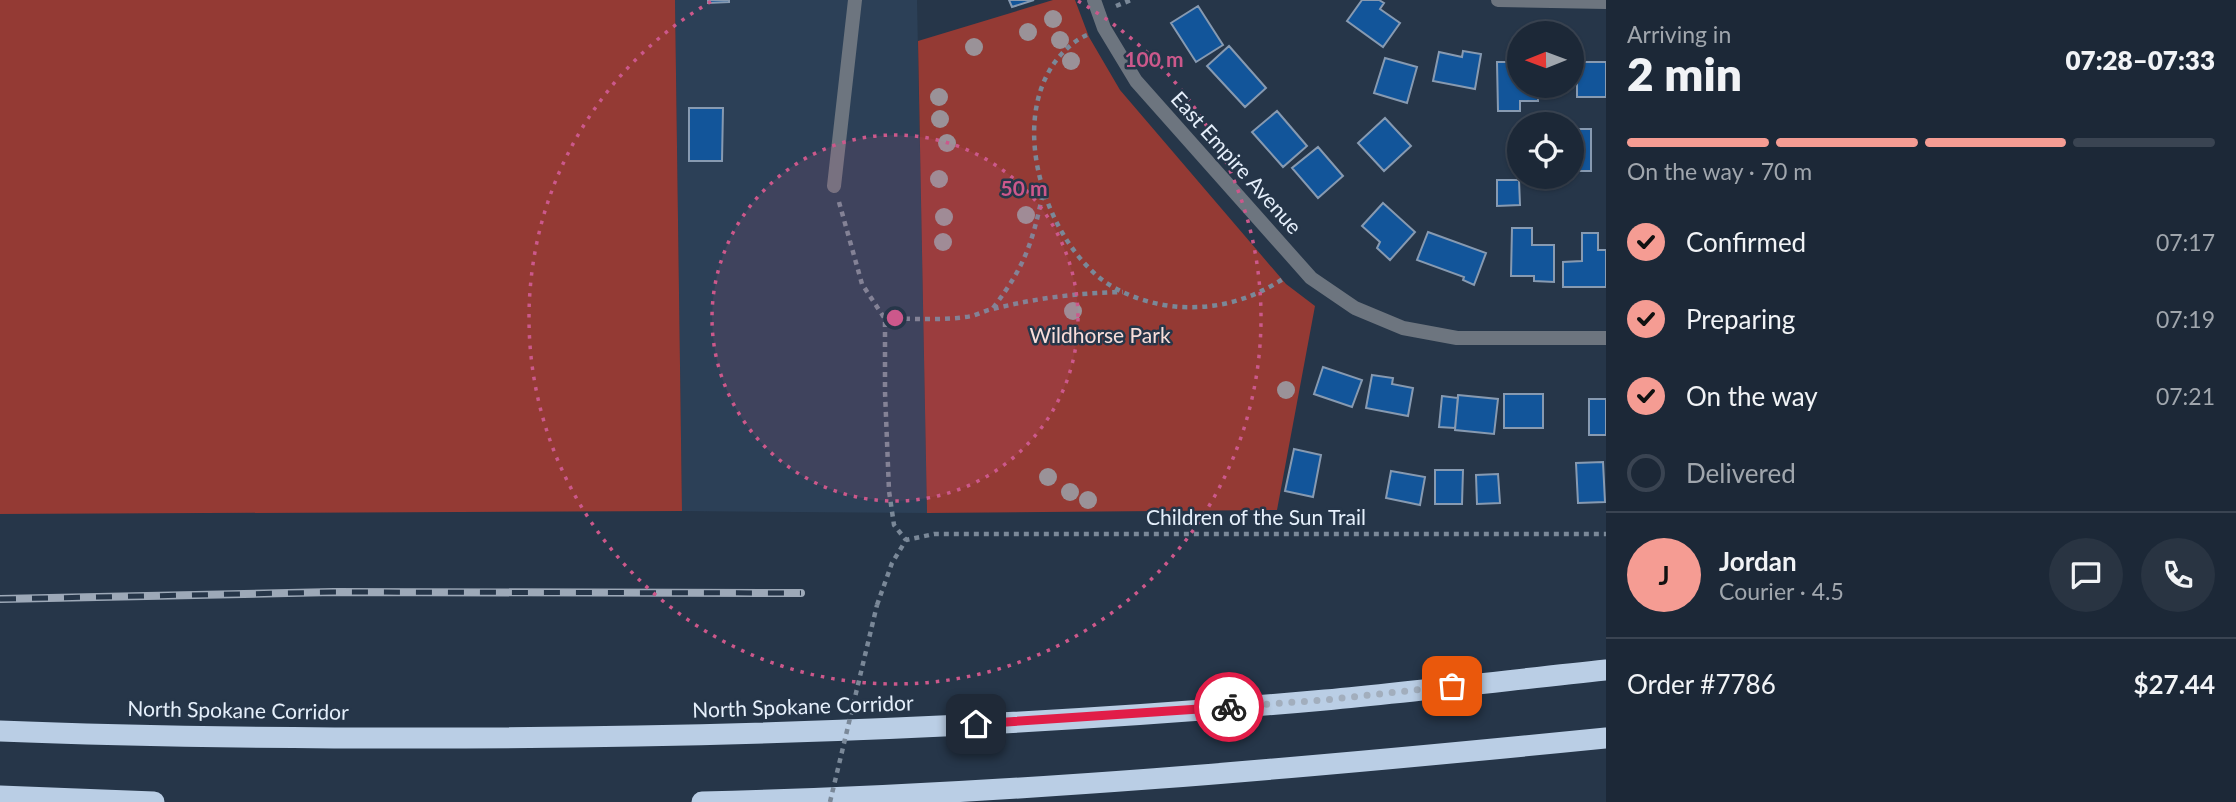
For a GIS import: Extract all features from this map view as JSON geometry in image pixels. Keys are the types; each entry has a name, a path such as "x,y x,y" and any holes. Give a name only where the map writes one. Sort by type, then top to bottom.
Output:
{"highway":[{"name":"North Spokane Corridor","path":"0,731 431,738 815,733 1110,716 1324,700 1606,670"},
{"path":"702,802 885,796 1232,774 1606,738"},
{"path":"0,796 154,802"}],"street":[{"path":"834,186 855,0"},
{"name":"East Empire Avenue","path":"1094,0 1104,28 1136,81 1306,272 1355,307 1403,328 1457,338 1606,338"},
{"path":"1497,0 1606,2"}],"path":[{"path":"1104,28 1082,37 1061,54 1044,77 1035,111 1036,154 1044,190 1063,235 1079,257 1105,281 1124,292 1166,306 1224,305 1251,297 1306,272"},
{"path":"830,802 877,605 892,564 906,540 894,525 888,491 885,319 863,284 834,186"},
{"path":"992,309 1013,282 1027,255 1044,190"},
{"path":"885,319 948,319 1081,292 1124,292"},
{"name":"Children of the Sun Trail","path":"906,540 934,534 1606,534"}],"shaded area":[{"path":"675,0 917,0 927,513 682,511"}],"green space":[{"path":"0,0 675,0 682,511 0,514"},
{"name":"Wildhorse Park","path":"1053,0 1075,0 1089,37 1120,90 1286,284 1315,306 1277,510 927,513 918,41"}],"building":[{"path":"708,0 729,0 729,2 708,3"},
{"path":"1009,0 1034,0 1012,7"},
{"path":"1362,0 1379,0 1384,3 1380,9 1400,23 1383,47 1347,21"},
{"path":"1198,6 1223,45 1196,62 1171,23"},
{"path":"1229,46 1266,88 1245,107 1207,66"},
{"path":"1463,51 1481,54 1475,89 1433,81 1439,52 1462,57"},
{"path":"1385,58 1417,67 1407,103 1374,93"},
{"path":"1497,62 1507,62 1507,98 1538,98 1538,101 1520,101 1520,111 1498,111"},
{"path":"1584,62 1606,62 1606,97 1584,97"},
{"path":"689,108 723,108 722,161 689,161"},
{"path":"1277,111 1307,146 1283,167 1252,132"},
{"path":"1385,118 1411,146 1384,171 1358,143"},
{"path":"1584,129 1591,129 1591,171 1584,171"},
{"path":"1318,147 1343,176 1318,198 1292,168"},
{"path":"1497,180 1507,180 1507,189 1519,189 1520,205 1497,206"},
{"path":"1383,203 1415,232 1390,260 1377,248 1380,242 1362,226"},
{"path":"1512,228 1532,228 1532,245 1554,245 1554,282 1534,281 1534,276 1511,276"},
{"path":"1428,232 1486,253 1474,285 1463,280 1464,277 1417,260"},
{"path":"1582,233 1598,233 1598,250 1606,250 1606,287 1563,287 1563,262 1582,261"},
{"path":"1323,367 1362,380 1352,407 1314,394"},
{"path":"1372,375 1393,378 1392,384 1413,388 1408,416 1366,408"},
{"path":"1504,394 1543,394 1543,428 1504,428"},
{"path":"1458,395 1498,399 1494,434 1455,430"},
{"path":"1442,396 1458,398 1455,428 1439,427"},
{"path":"1589,399 1606,399 1606,435 1589,435"},
{"path":"1294,449 1321,455 1313,497 1285,491"},
{"path":"1603,462 1605,502 1578,503 1576,463"},
{"path":"1435,470 1463,470 1462,504 1435,504"},
{"path":"1391,471 1425,477 1420,505 1386,498"},
{"path":"1498,474 1500,503 1477,504 1476,475"}],"railway":[{"path":"0,599 334,592 801,593"}],"way so far":[{"path":"1229,707 1452,686"}],"route":[{"path":"976,724 1229,707"}]}
